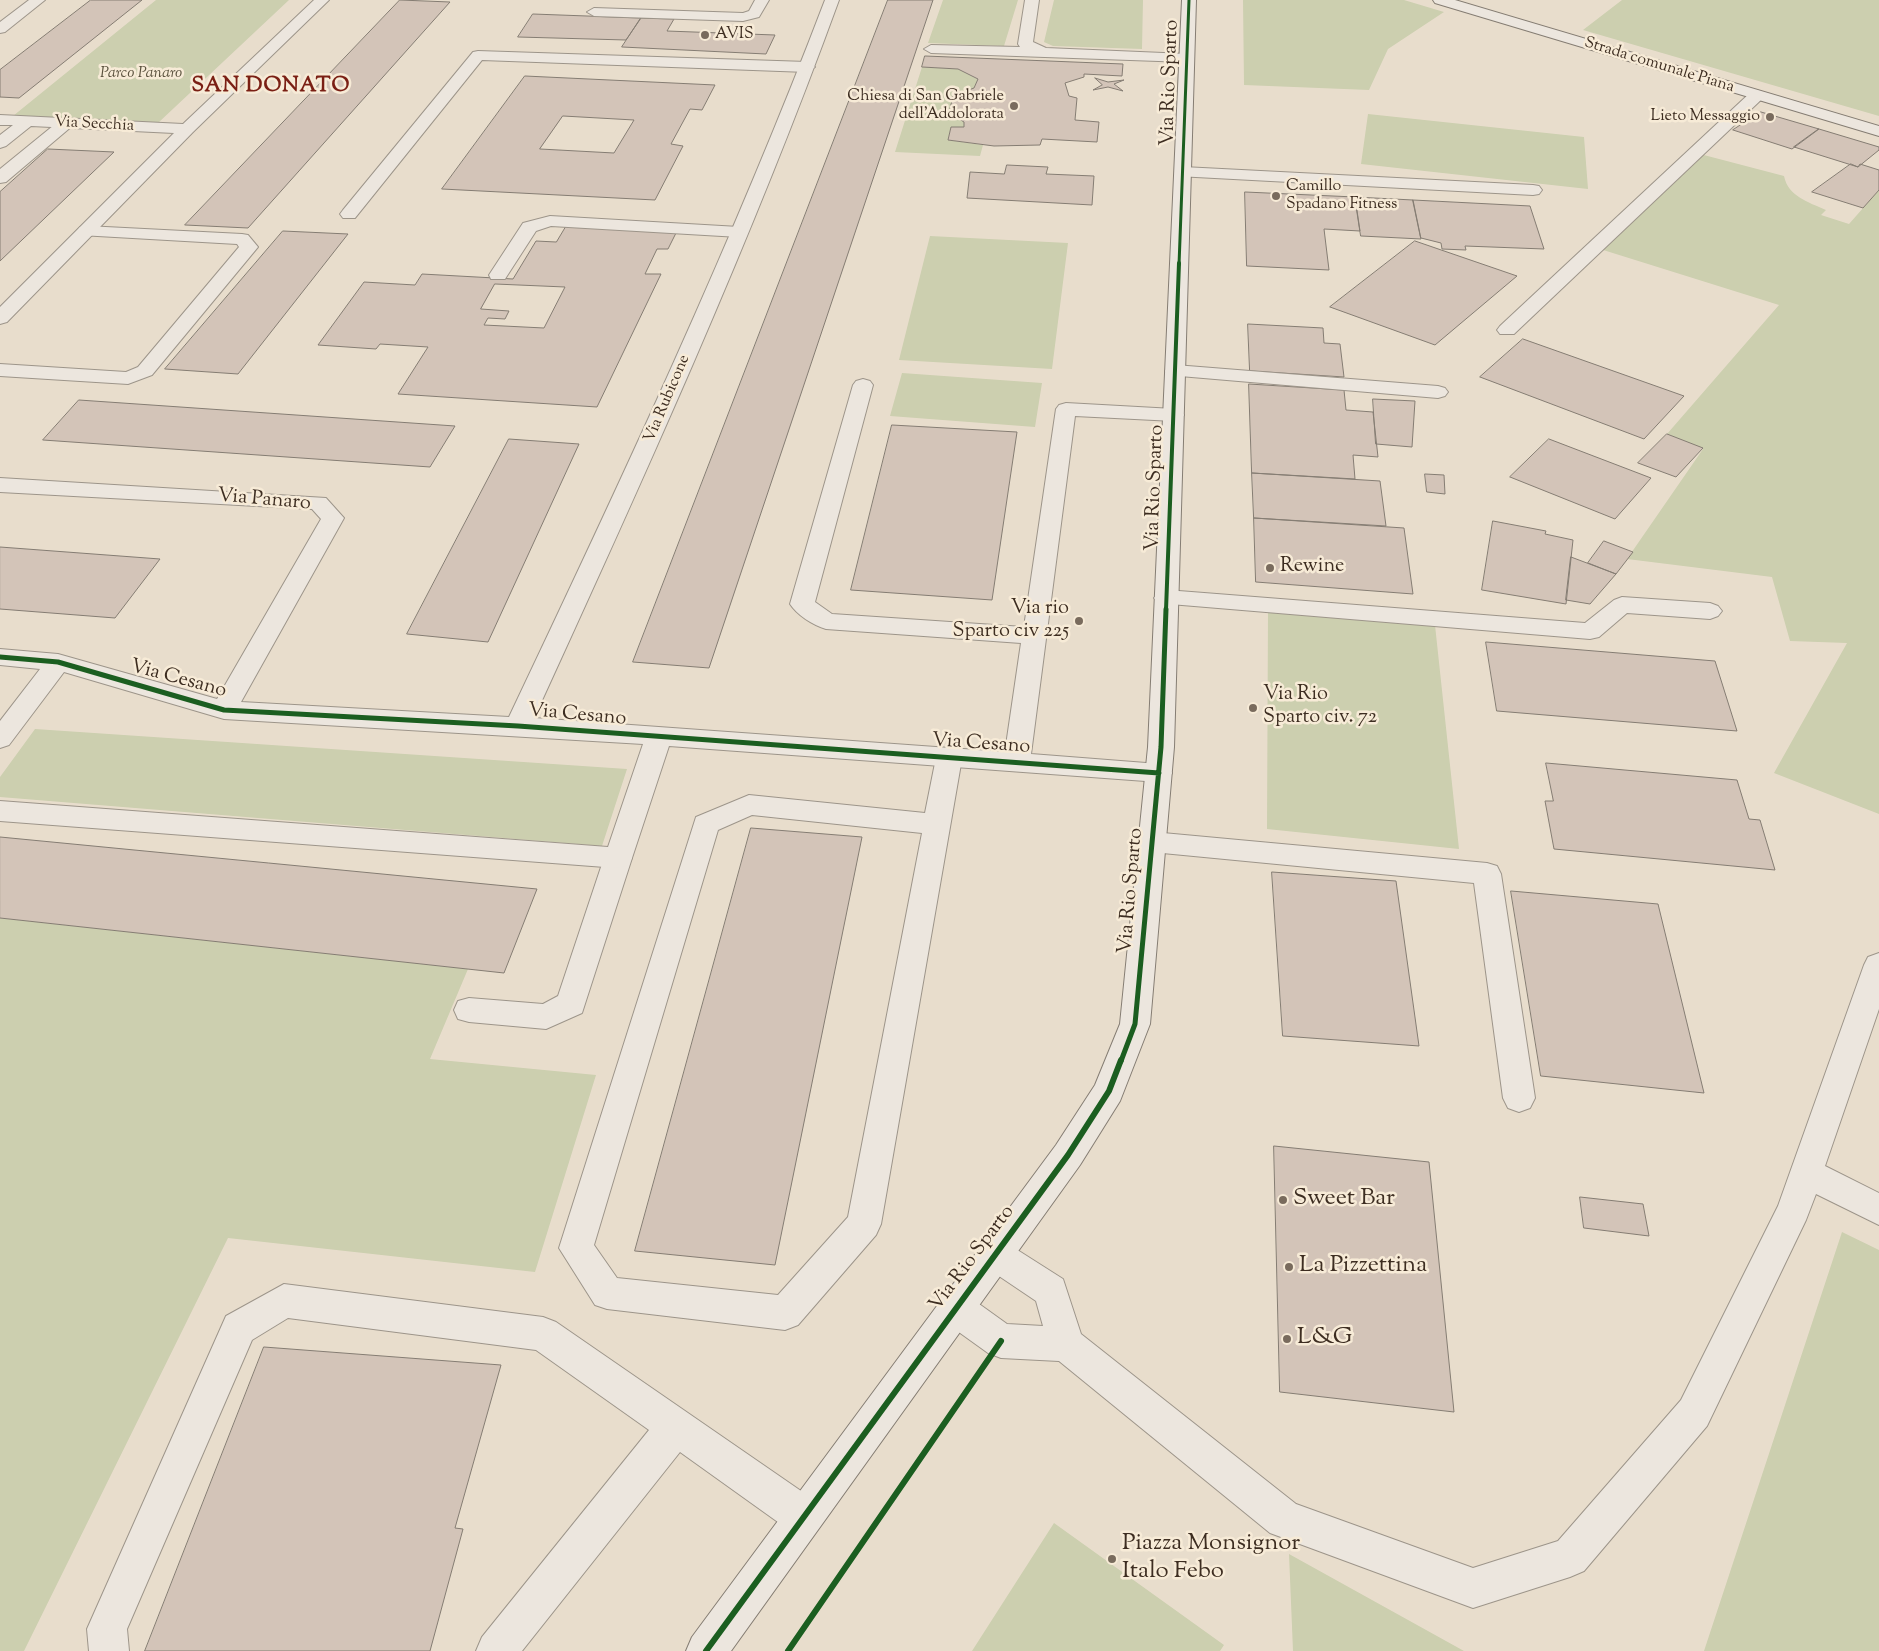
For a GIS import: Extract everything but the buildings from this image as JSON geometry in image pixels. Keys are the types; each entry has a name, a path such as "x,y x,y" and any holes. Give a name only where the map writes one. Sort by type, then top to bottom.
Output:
{"street":[{"path":"0,29 38,0"},
{"path":"0,318 187,129 322,0"},
{"path":"594,12 744,17 754,14 762,0"},
{"name":"Via Rubicone","path":"518,726 659,422 807,67 832,0"},
{"path":"1032,0 1024,44 1044,52"},
{"name":"Via Rio Sparto","path":"706,1651 1068,1155 1109,1091 1135,1024 1159,773 1189,0"},
{"name":"Strada comunale Piana","path":"1440,0 1879,131"},
{"path":"931,48 1187,58"},
{"path":"349,214 478,56 807,67"},
{"path":"1507,330 1757,95"},
{"name":"Via Secchia","path":"0,120 187,129"},
{"path":"0,143 27,122"},
{"path":"0,178 65,124"},
{"path":"1183,172 1534,190"},
{"path":"661,210 742,224"},
{"path":"498,275 529,227 550,221 742,224"},
{"path":"0,370 128,378 145,371 250,247 242,239 86,231"},
{"path":"1175,371 1438,392"},
{"path":"863,385 802,604 826,621 1034,636"},
{"name":"Via Cesano","path":"1017,763 1066,409 1174,415"},
{"name":"Via Panaro","path":"0,485 318,503 333,518 224,710"},
{"path":"1166,598 1590,631 1622,605 1710,611"},
{"name":"Via Cesano","path":"0,657 58,662 224,710 518,726 1159,773"},
{"path":"0,739 58,662"},
{"path":"469,1010 546,1017 572,1004 659,737"},
{"path":"936,824 749,805 706,824 576,1248 608,1294 785,1313 864,1224 949,758"},
{"path":"0,811 618,858"},
{"path":"1152,842 1487,874 1519,1098"},
{"path":"996,1255 1051,1291 1066,1344 1284,1520 1473,1588 1570,1557 1694,1412 1794,1209 1879,965"},
{"path":"1806,1173 1879,1210"},
{"path":"109,1651 108,1629 240,1328 284,1301 543,1334 804,1516"},
{"path":"955,1308 1001,1341 1066,1344"},
{"path":"496,1651 676,1427"}],"green space":[{"name":"Parco Panaro","path":"156,0 289,0 158,123 13,116"},
{"path":"943,0 1018,0 1004,46 928,43"},
{"path":"1054,0 1143,0 1142,49 1053,46 1044,42"},
{"path":"1243,0 1404,0 1444,12 1388,49 1369,90 1244,85"},
{"path":"1622,0 1879,0 1879,116 1583,30"},
{"path":"922,67 958,69 978,79 974,88 953,96 950,113 964,122 964,127 951,127 948,140 983,145 980,156 895,152"},
{"path":"1368,114 1584,137 1588,189 1361,164"},
{"path":"1700,154 1784,176 1790,189 1800,198 1826,210 1821,215 1849,224 1879,190 1879,814 1774,773 1847,643 1790,641 1772,577 1627,559 1703,449 1667,434 1779,305 1600,249"},
{"path":"930,236 1068,243 1052,369 899,360"},
{"path":"902,373 1042,383 1035,427 890,416"},
{"path":"1268,610 1435,625 1459,849 1267,829"},
{"path":"35,729 627,769 602,846 0,797 0,777"},
{"path":"0,918 468,969 430,1059 596,1075 535,1272 228,1238 24,1651 0,1651"},
{"path":"1842,1232 1879,1250 1879,1651 1704,1651"},
{"path":"1054,1523 1224,1645 1220,1651 972,1651"},
{"path":"1289,1554 1464,1651 1293,1651"}],"cycle path":[{"path":"706,1651 1068,1155 1109,1091 1135,1024 1161,747 1189,0"},
{"path":"0,657 58,662 224,710 518,726 1159,773"},
{"path":"788,1651 1001,1341"}],"place":[{"name":"AVIS","path":"705,35"},
{"name":"Chiesa di San Gabriele dell'Addolorata","path":"1014,106"},
{"name":"Lieto Messaggio","path":"1770,117"},
{"name":"Camillo Spadano Fitness","path":"1276,196"},
{"name":"Rewine","path":"1270,568"},
{"name":"Via rio Sparto civ 225","path":"1079,621"},
{"name":"Via Rio Sparto civ. 72","path":"1253,708"},
{"name":"Sweet Bar","path":"1283,1200"},
{"name":"La Pizzettina","path":"1289,1267"},
{"name":"L&G","path":"1287,1339"},
{"name":"Piazza Monsignor Italo Febo","path":"1112,1559"}],"district":[{"name":"SAN DONATO","path":"271,87"}]}
